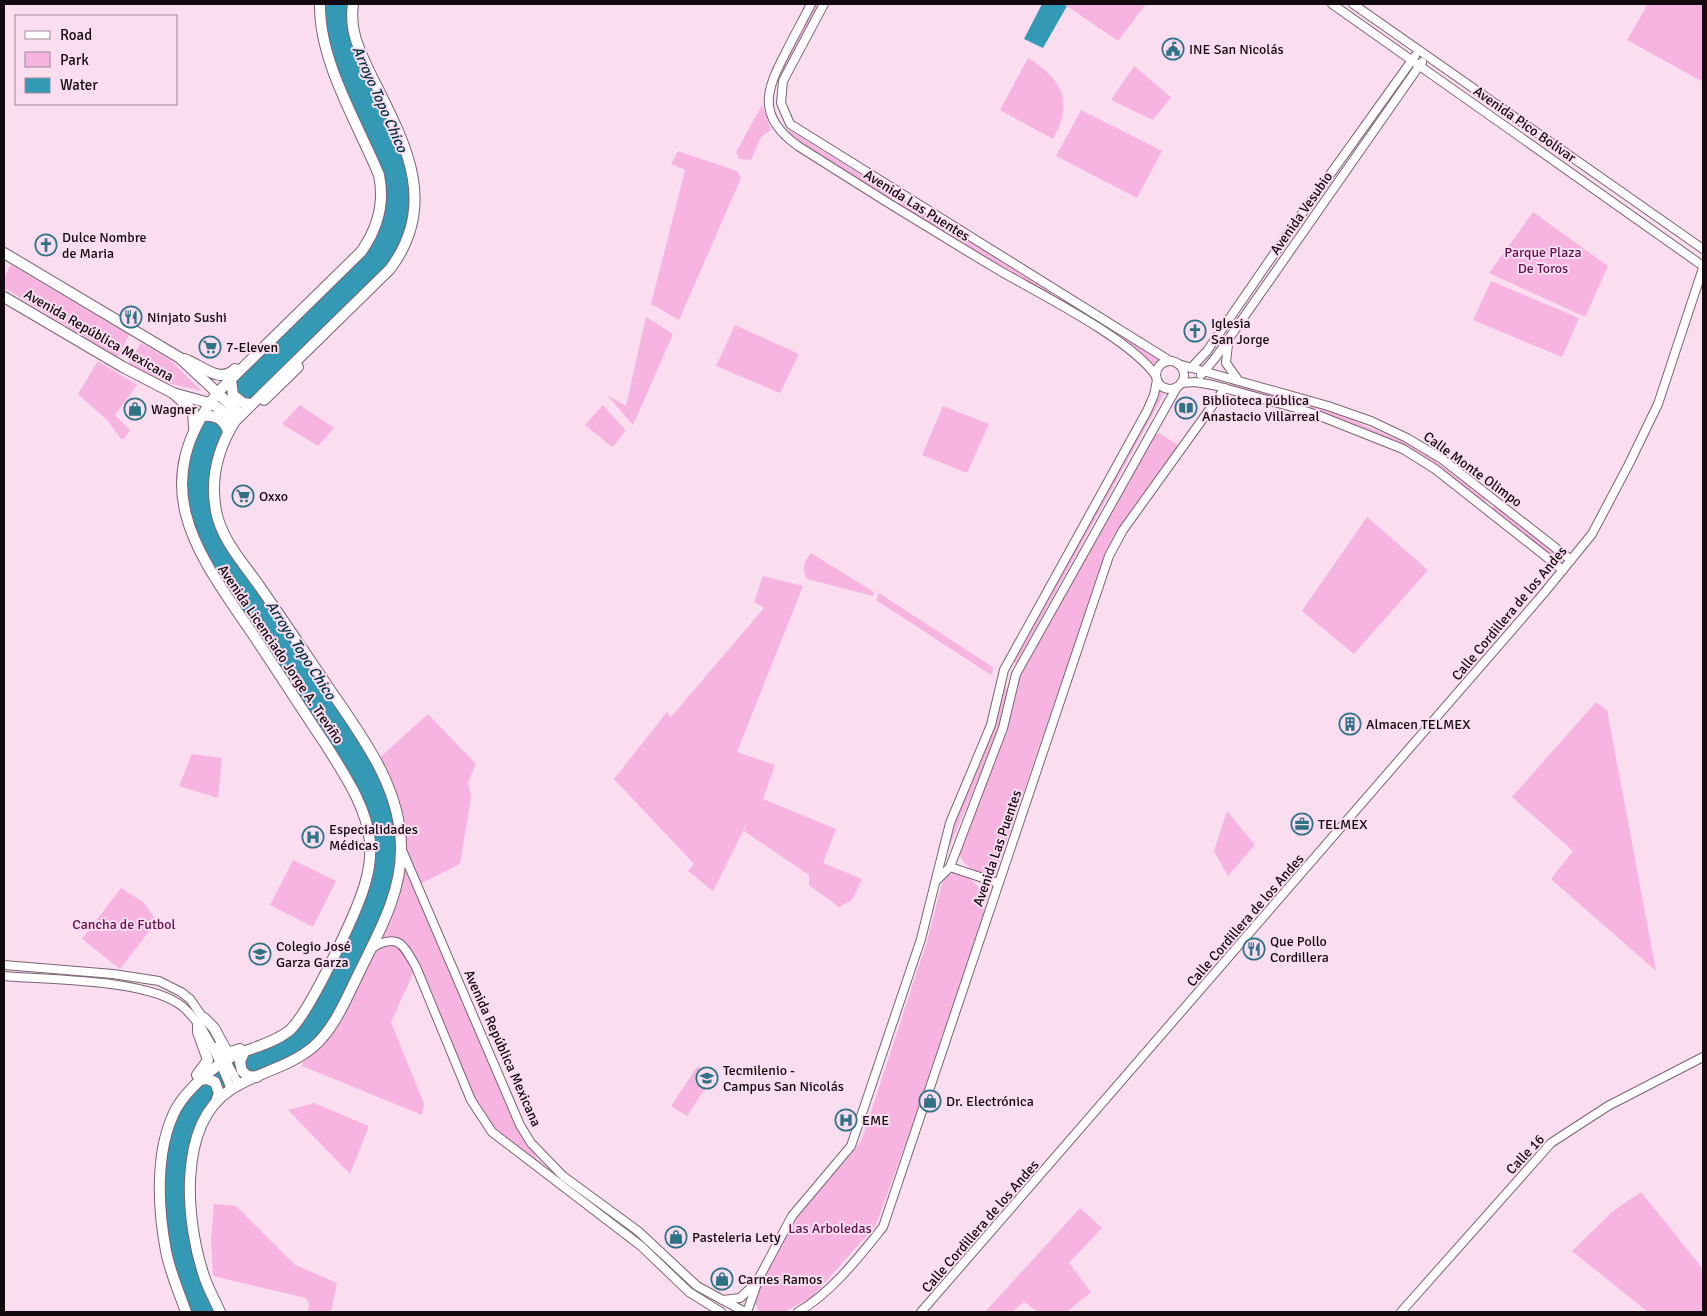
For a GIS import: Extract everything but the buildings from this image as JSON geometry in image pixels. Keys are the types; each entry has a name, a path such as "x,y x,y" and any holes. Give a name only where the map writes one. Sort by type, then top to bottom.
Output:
{"main road":[{"name":"Avenida Licenciado Jorge A. Treviño","path":"294,1026 359,904 370,861 369,833 363,811 340,767 207,569 194,542 184,511 182,479 193,434 212,406 249,361 361,252 370,240 380,214 382,188 379,175 339,83 323,40 320,4"},
{"path":"216,1102 235,1087 298,1058 318,1042 333,1022 370,948 394,894 402,850 396,811 382,772 356,728 238,556 220,523 215,499 217,463 233,421 248,404 318,340 395,262 406,239 415,208 416,193 411,165 403,141 355,41 351,14 353,4"},
{"name":"Avenida República Mexicana","path":"4,252 180,358 212,406"},
{"name":"Avenida República Mexicana","path":"4,297 173,393 212,406 233,421"},
{"path":"215,499 224,455 237,429 293,372 318,340"},
{"path":"180,358 226,376 240,365 249,361"},
{"path":"231,383 232,395 248,404"},
{"path":"173,393 194,413 193,434"},
{"path":"186,1312 171,1270 164,1234 161,1188 168,1118 175,1103 208,1062 207,1054 198,1032 204,1026 214,1028 224,1049 231,1052 294,1026"},
{"path":"166,1134 175,1112 199,1080 223,1062 275,1040 294,1026"},
{"path":"244,1052 240,1062 242,1071 248,1076 257,1077"},
{"path":"199,1080 209,1080 217,1086 219,1093 216,1102 200,1125 191,1160 192,1218 197,1251 205,1279 220,1312"}],"street":[{"name":"Avenida Las Puentes","path":"811,4 773,78 768,94 770,107 777,126 792,141 913,218 1096,328 1143,359 1156,378"},
{"name":"Avenida Las Puentes","path":"824,4 783,81 782,103 790,124 800,132 1174,363"},
{"name":"Avenida Pico Bolívar","path":"1332,4 1420,64 1703,267"},
{"name":"Avenida Pico Bolívar","path":"1353,4 1703,249"},
{"name":"Avenida Vesubio","path":"1191,368 1207,351 1412,59 1423,54"},
{"name":"Avenida Vesubio","path":"1194,382 1204,373 1229,339 1420,64 1423,54"},
{"path":"773,78 783,81"},
{"path":"770,107 782,103"},
{"name":"Calle Cordillera de los Andes","path":"921,1312 1571,560 1596,526 1658,404 1703,267"},
{"path":"1229,339 1226,363 1238,380"},
{"path":"718,1300 740,1298 751,1290 792,1216 851,1146 918,950 950,823 991,725 1004,670 1147,411 1154,395 1159,366 1174,363 1183,371 1179,385 1016,674 1003,728 950,867 937,880"},
{"name":"Calle Monte Olimpo","path":"1174,363 1350,413 1407,438 1448,464 1571,560"},
{"path":"1156,378 1168,389 1179,385"},
{"name":"Calle Monte Olimpo","path":"1179,385 1194,382 1225,388 1320,416 1403,449 1435,469 1563,570"},
{"name":"Avenida Las Puentes","path":"798,1312 812,1304 833,1285 883,1227 1109,556 1123,530 1225,388"},
{"name":"Avenida República Mexicana","path":"402,850 520,1125 531,1143 563,1176 638,1231 697,1286 718,1300 746,1312"},
{"path":"950,867 998,883"},
{"path":"370,948 389,941 398,942 404,946 416,967 472,1100 492,1132 641,1246 690,1292 721,1312"},
{"path":"4,965 149,978 167,984 190,999 235,1087"},
{"path":"112,985 113,974"},
{"path":"4,976 142,988 162,994 183,1008 204,1026"},
{"name":"Calle 16","path":"1401,1312 1551,1144 1608,1106 1703,1057"},
{"path":"746,1312 759,1278"}],"green space":[{"path":"812,4 819,4 782,73 776,72"},
{"path":"1064,4 1146,4 1118,41"},
{"path":"1648,4 1703,4 1703,82 1627,40"},
{"path":"1028,58 1049,74 1061,92 1063,113 1053,139 1000,110"},
{"path":"1134,66 1171,97 1153,120 1111,100"},
{"path":"762,105 771,130 761,137 751,160 739,159 736,152"},
{"path":"1081,110 1162,151 1137,198 1056,156"},
{"path":"789,130 893,195 891,199 794,141 784,133"},
{"path":"678,151 737,171 741,178 679,320 651,304 685,170 671,164"},
{"path":"901,200 946,227 944,232 897,205"},
{"name":"Parque Plaza De Toros","path":"1533,212 1608,266 1585,317 1489,273"},
{"path":"953,232 1052,291 1050,295 949,236"},
{"path":"11,265 129,335 118,357 4,288 4,278"},
{"path":"1491,281 1579,318 1562,357 1473,320"},
{"path":"1059,296 1160,359 1152,365 1141,354 1056,301"},
{"path":"646,317 673,334 633,425 607,395 626,406"},
{"path":"735,325 799,354 780,393 716,366"},
{"path":"141,343 170,360 202,391 162,382 128,364"},
{"path":"98,361 137,385 115,415 130,430 124,439 121,439 108,421 78,394"},
{"path":"1230,382 1322,407 1420,449 1486,500 1484,504 1417,454 1228,386"},
{"path":"1157,390 1164,394 1016,664 1013,661"},
{"path":"300,405 334,428 318,446 282,424"},
{"path":"603,405 626,431 612,447 585,425"},
{"path":"943,406 989,424 967,473 922,455"},
{"path":"1159,433 1178,445 1107,550 995,875 992,876 976,871 967,866 959,852 1009,722 1019,674 1151,437"},
{"path":"1494,505 1563,558 1559,561 1491,510"},
{"path":"1367,517 1428,570 1354,654 1302,611"},
{"path":"811,553 874,592 873,596 807,579 804,565"},
{"path":"763,576 803,586 737,752 775,765 763,799 836,829 823,863 862,879 852,900 839,907 809,885 809,875 744,831 748,821 713,891 688,871 694,864 614,779 667,712 671,717 764,608 754,602"},
{"path":"879,593 994,668 991,675 876,600"},
{"path":"1005,687 1008,689 1000,729 942,864 955,823 996,725"},
{"path":"1596,702 1607,710 1656,971 1551,879 1573,851 1512,797"},
{"path":"428,714 476,764 468,782 471,797 460,864 418,885 520,1125 537,1159 551,1171 549,1174 502,1141 478,1113 416,967 391,1022 424,1104 422,1115 302,1066 307,1052 384,921 376,761"},
{"path":"192,754 222,758 218,798 179,786"},
{"path":"1227,811 1255,845 1228,876 1214,851"},
{"path":"293,860 336,881 313,927 270,905"},
{"name":"Las Arboledas","path":"953,873 967,877 981,891 984,912 912,1126 876,1225 813,1296 785,1312 759,1312 755,1303 756,1297 773,1256 789,1227 862,1139 927,941 942,884 946,876"},
{"name":"Cancha de Futbol","path":"121,888 143,902 157,921 120,969 82,939"},
{"path":"697,1067 713,1076 687,1116 671,1106"},
{"path":"314,1103 369,1126 350,1174 288,1110"},
{"path":"1641,1192 1703,1269 1703,1312 1648,1312 1572,1251 1612,1212"},
{"path":"214,1204 236,1206 295,1265 337,1283 331,1312 308,1312 309,1303 306,1298 213,1276 211,1240"},
{"path":"1080,1208 1102,1228 1069,1263 1091,1292 1067,1312 1038,1312 1024,1302 1012,1312 985,1312"}],"water":[{"name":"Arroyo Topo Chico","path":"320,4 353,4 353,31 397,128 416,193 401,252 235,421 217,463 220,523 382,772 401,850 384,921 318,1042 231,1089 195,1137 192,1218 220,1312 186,1312 162,1216 166,1134 199,1080 291,1029 359,904 370,861 363,811 195,546 182,479 201,416 370,240 382,188 339,83"},
{"path":"1042,4 1062,4 1067,6 1043,48 1024,39"}],"place":[{"name":"INE San Nicolás","path":"1173,49"},
{"name":"Dulce Nombre de Maria","path":"46,245"},
{"name":"Ninjato Sushi","path":"131,317"},
{"name":"Iglesia San Jorge","path":"1195,331"},
{"name":"7-Eleven","path":"210,347"},
{"name":"Biblioteca pública Anastacio Villarreal","path":"1186,408"},
{"name":"Wagner","path":"135,409"},
{"name":"Oxxo","path":"243,496"},
{"name":"Almacen TELMEX","path":"1350,724"},
{"name":"TELMEX","path":"1302,824"},
{"name":"Especialidades Médicas","path":"313,837"},
{"name":"Que Pollo Cordillera","path":"1254,949"},
{"name":"Colegio José Garza Garza","path":"260,954"},
{"name":"Tecmilenio - Campus San Nicolás","path":"707,1078"},
{"name":"Dr. Electrónica","path":"930,1101"},
{"name":"EME","path":"846,1120"},
{"name":"Pasteleria Lety","path":"676,1237"},
{"name":"Carnes Ramos","path":"722,1279"}]}
